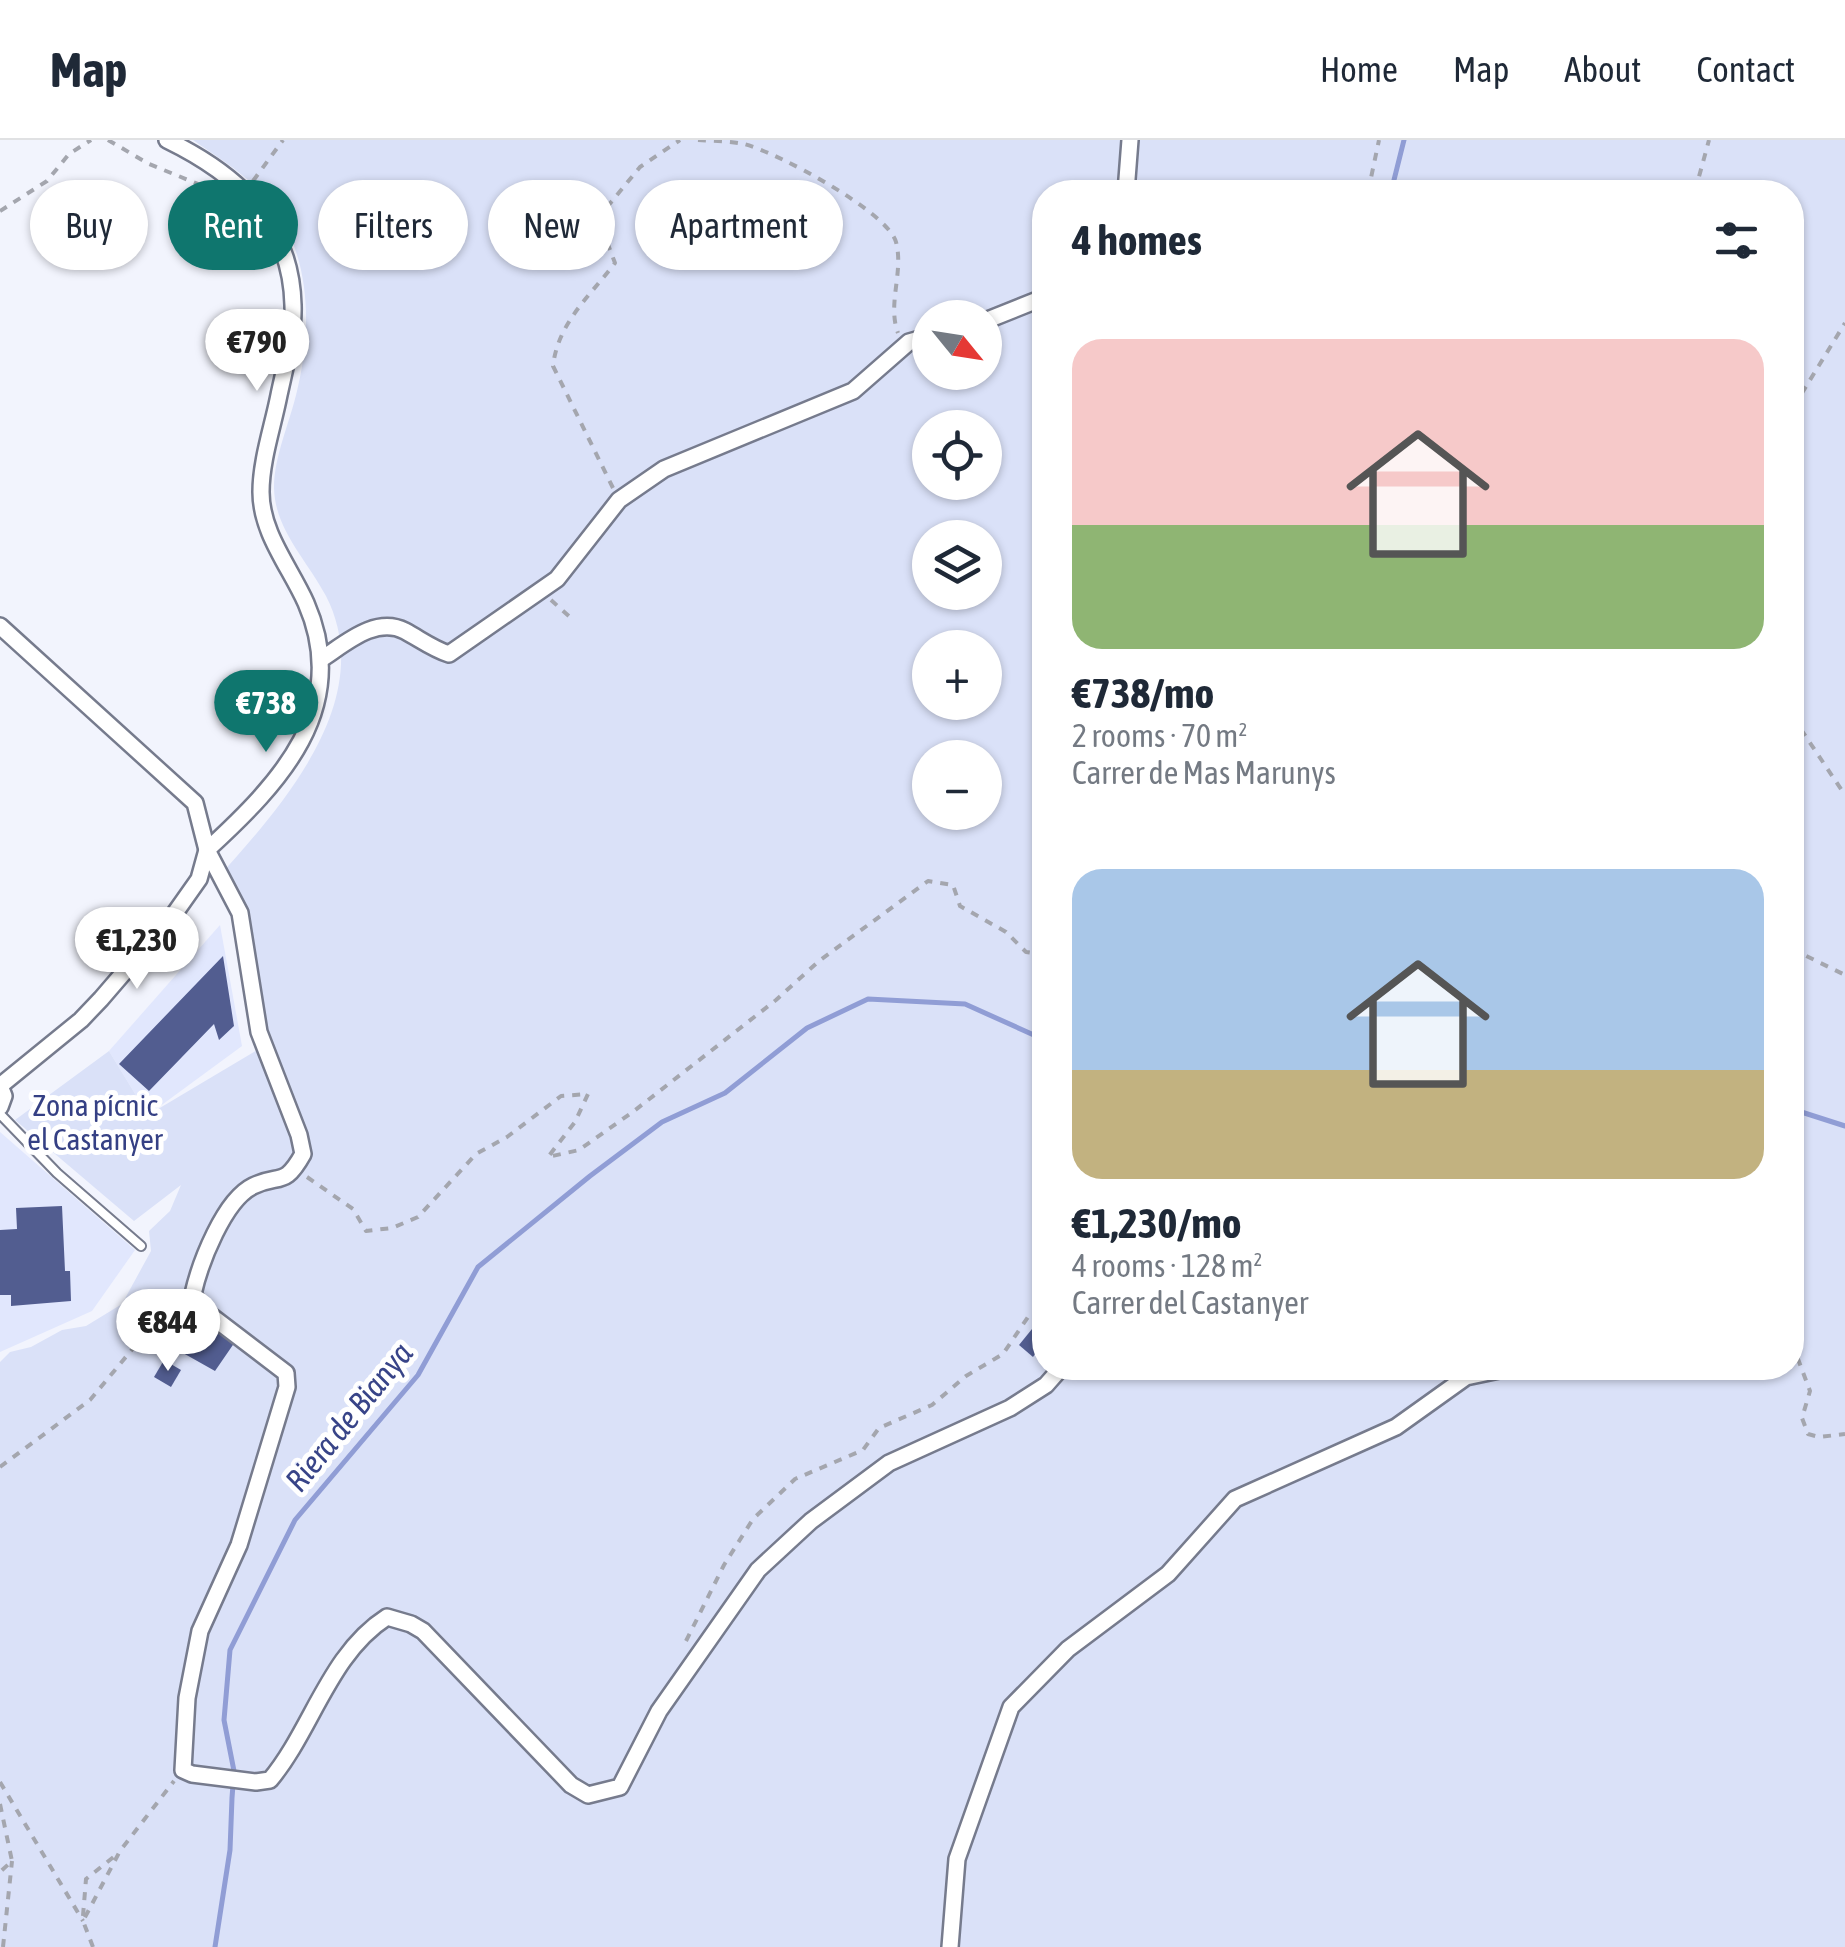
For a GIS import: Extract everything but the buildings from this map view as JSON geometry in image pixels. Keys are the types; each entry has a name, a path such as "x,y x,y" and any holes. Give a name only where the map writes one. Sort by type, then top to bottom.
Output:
{"street":[{"path":"167,140 207,160 232,180"},
{"path":"1127,180 1130,140"},
{"path":"0,1110 4,1096 0,1086 81,1020 175,913 199,879 208,850 288,764 317,708 322,658 308,606 265,522 261,492 294,308 289,270"},
{"path":"1002,314 1032,302"},
{"path":"322,658 364,632 385,626 400,628 450,654 557,578 618,500 664,469 854,391 912,341"},
{"path":"0,626 195,803 208,850 240,914 258,1032 300,1134 304,1154 295,1170 281,1181 255,1184 233,1200 199,1270 193,1294 202,1309 286,1373 287,1388 239,1545 200,1631 187,1698 188,1772 256,1782 270,1780 287,1759 306,1718 343,1664 370,1629 388,1618 423,1631 571,1784 588,1795 620,1787 660,1711 758,1570 811,1521 889,1463 1010,1408 1050,1380"},
{"path":"950,1947 957,1859 1011,1707 1068,1649 1168,1574 1235,1500 1396,1427 1462,1380"}],"lane":[{"path":"0,1110 57,1173 141,1246"}],"path":[{"path":"0,210 47,181 69,154 91,140"},
{"path":"108,140 187,180"},
{"path":"254,180 283,140"},
{"path":"618,500 552,366 568,318 614,264 598,218 640,167 680,140"},
{"path":"698,140 742,143 772,153 881,218 895,239 898,259 893,320 899,336 909,342"},
{"path":"1371,180 1379,140"},
{"path":"1698,180 1708,140"},
{"path":"1804,390 1845,323"},
{"path":"540,591 572,619"},
{"path":"1804,734 1845,795"},
{"path":"295,1170 353,1209 366,1232 392,1228 418,1217 476,1154 561,1096 588,1094 575,1122 548,1157 579,1150 682,1076 819,961 928,881 952,884 960,906 1006,932 1026,952 1032,953"},
{"path":"1804,955 1845,975"},
{"path":"0,1467 90,1400 150,1328 193,1294"},
{"path":"1804,1375 1810,1391 1802,1418 1808,1434 1845,1434"},
{"path":"83,1920 86,1879 120,1852 188,1772"},
{"path":"0,1782 83,1920 92,1947"},
{"path":"0,1804 12,1861 3,1947"},
{"path":"83,1920 120,1852"},
{"path":"0,1872 12,1861"}],"shaded area":[{"path":"220,925 242,1046 148,1115 109,1051"},
{"path":"0,1132 135,1250 92,1311 0,1352"}],"green space":[{"name":"Zona pícnic el Castanyer","path":"193,140 1845,140 1845,1947 0,1947 0,1362 10,1352 31,1347 62,1330 86,1326 122,1304 151,1251 149,1231 170,1211 181,1185 134,1221 15,1120 109,1051 148,1115 259,1049 235,925 215,881 268,820 315,750 332,712 340,674 339,635 326,596 286,531 274,488 305,341 304,289 298,258 298,180 248,180"}],"waterway":[{"name":"Riera de Bianya","path":"1394,180 1404,140"},
{"name":"Riera de Bianya","path":"215,1947 230,1850 234,1771 224,1720 230,1650 295,1520 418,1375 478,1267 662,1122 725,1093 807,1028 868,999 965,1004 1032,1034"},
{"path":"1804,1113 1845,1126"}]}
